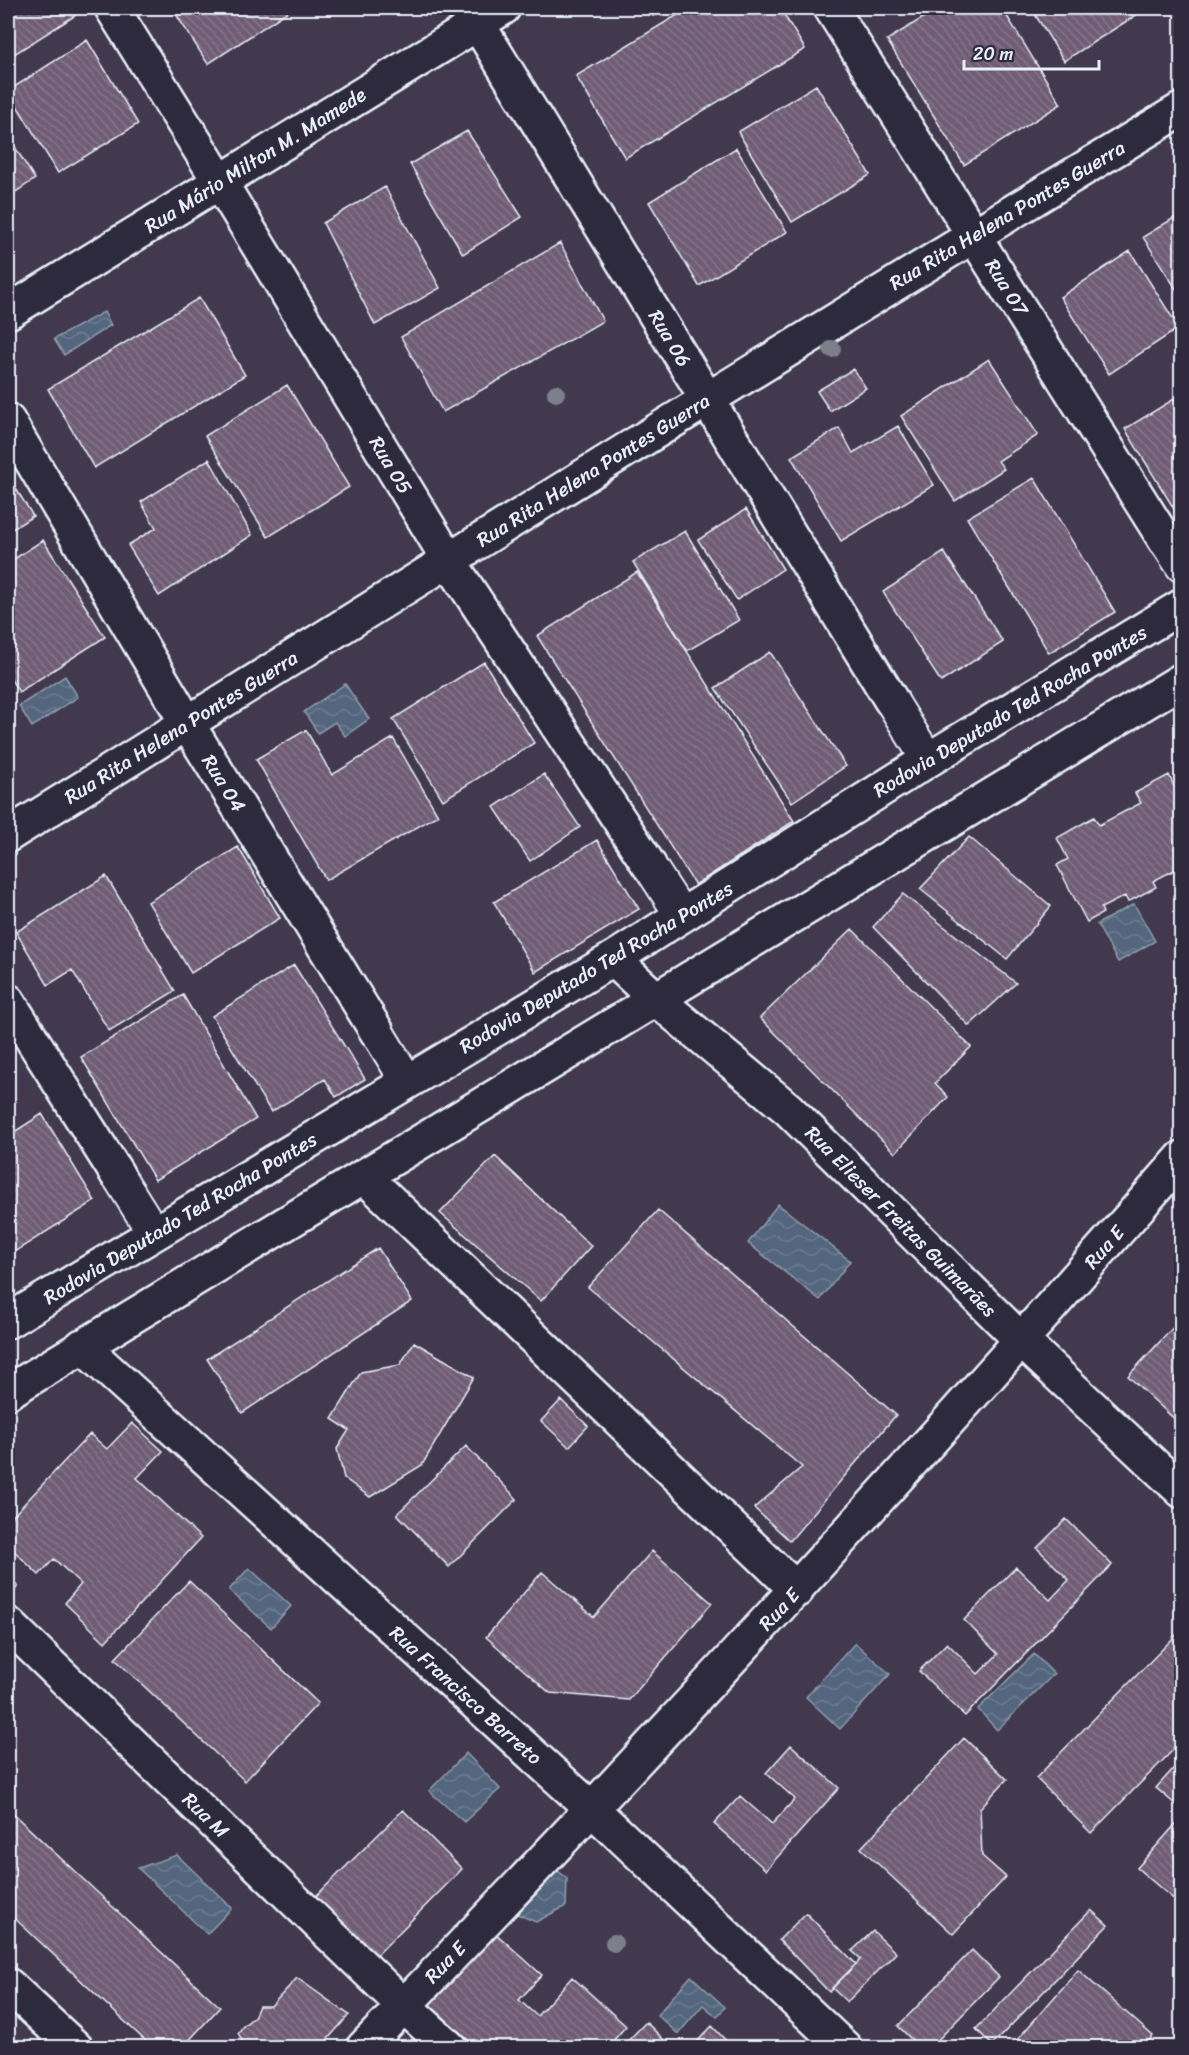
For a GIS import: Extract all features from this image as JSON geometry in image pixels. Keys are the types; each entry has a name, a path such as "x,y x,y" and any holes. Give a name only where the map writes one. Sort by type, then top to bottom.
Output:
{"street":[{"name":"Rua 05","path":"112,8 448,559 681,916"},
{"name":"Rua 07","path":"831,8 1173,553"},
{"name":"Rua Mário Milton M. Mamede","path":"8,312 220,182 483,13"},
{"name":"Rua 06","path":"483,13 707,399 928,760"},
{"name":"Rua Rita Helena Pontes Guerra","path":"8,835 448,559 1182,109"},
{"name":"Rua 04","path":"8,421 188,723 407,1081"},
{"name":"Rodovia Deputado Ted Rocha Pontes","path":"8,1321 613,959 928,760 1182,606"},
{"path":"8,1392 1182,680"},
{"name":"Rua Elieser Freitas Guimarães","path":"613,959 656,999 788,1109 1022,1341 1182,1491"},
{"path":"8,1001 154,1233"},
{"name":"Rua E","path":"363,2048 797,1590 1022,1341 1182,1158"},
{"path":"364,1176 797,1590"},
{"name":"Rua Francisco Barreto","path":"82,1346 591,1809 845,2048"},
{"name":"Rua M","path":"8,1624 450,2048"},
{"path":"8,1985 76,2048"}],"water":[{"path":"104,312 111,325 64,355 54,339"},
{"path":"65,676 78,697 32,727 19,706"},
{"path":"345,684 369,719 345,736 335,722 318,733 304,712"},
{"path":"1134,904 1155,941 1118,962 1097,924"},
{"path":"778,1204 850,1261 820,1300 748,1243"},
{"path":"249,1568 291,1606 271,1628 229,1590"},
{"path":"855,1643 890,1674 840,1729 806,1697"},
{"path":"1034,1654 1054,1674 997,1730 978,1709"},
{"path":"466,1753 500,1789 464,1822 429,1791"},
{"path":"177,1855 232,1908 207,1934 138,1868"},
{"path":"549,1864 567,1878 566,1906 536,1922 512,1912"},
{"path":"691,1976 725,2007 717,2017 703,2005 678,2034 657,2015"}],"building":[{"path":"12,8 72,8 76,15 8,58 8,10"},
{"path":"172,8 293,8 208,64"},
{"path":"648,8 667,8 653,16"},
{"path":"689,8 780,8 805,49 625,158 576,76"},
{"path":"939,8 1002,8 1061,104 964,165 887,40"},
{"path":"1031,8 1142,8 1144,10 1064,61"},
{"path":"87,40 138,124 58,173 8,91"},
{"path":"816,85 870,175 792,222 738,132"},
{"path":"467,131 522,217 463,254 410,164"},
{"path":"8,136 35,179 8,197"},
{"path":"736,148 787,232 699,286 649,202"},
{"path":"385,187 440,288 375,325 323,223"},
{"path":"1182,213 1182,298 1143,237"},
{"path":"560,243 603,321 443,412 401,337"},
{"path":"1130,251 1179,328 1109,374 1060,297"},
{"path":"199,298 245,375 94,468 48,389"},
{"path":"989,359 1038,435 998,461 1004,469 955,501 901,416"},
{"path":"853,369 866,388 830,411 817,391"},
{"path":"287,385 349,487 268,537 205,436"},
{"path":"1182,394 1182,508 1176,512 1125,429"},
{"path":"898,426 934,485 841,541 791,457 839,428 853,453"},
{"path":"209,459 252,535 159,596 128,545 156,528 141,502"},
{"path":"8,476 33,516 8,532"},
{"path":"1034,478 1115,612 1049,653 967,518"},
{"path":"746,509 783,569 737,600 698,540"},
{"path":"685,531 739,620 687,651 633,562"},
{"path":"43,540 105,637 19,692 8,675 8,563"},
{"path":"944,552 1003,642 941,682 883,592"},
{"path":"637,572 794,821 695,885 537,636"},
{"path":"770,652 846,766 792,802 715,688"},
{"path":"484,662 534,743 443,800 393,719"},
{"path":"306,730 332,775 393,738 438,815 326,880 256,759"},
{"path":"544,774 580,827 530,861 494,807"},
{"path":"1169,775 1175,788 1182,784 1182,866 1153,881 1156,887 1128,902 1125,896 1101,908 1103,913 1087,922 1057,865 1068,859 1057,838 1094,817 1099,825 1141,803 1135,793"},
{"path":"969,837 1051,906 1007,959 920,889"},
{"path":"597,840 639,909 535,972 494,902"},
{"path":"238,847 280,918 191,973 148,902"},
{"path":"106,876 175,991 109,1031 72,970 48,985 16,932"},
{"path":"903,894 1016,983 969,1026 873,927"},
{"path":"852,929 971,1047 935,1083 948,1097 895,1153 760,1018"},
{"path":"294,965 365,1079 336,1097 325,1079 271,1112 212,1016"},
{"path":"183,995 256,1119 155,1180 81,1057"},
{"path":"42,1114 95,1201 8,1256 8,1136"},
{"path":"495,1156 591,1246 541,1301 440,1213"},
{"path":"658,1210 896,1415 790,1541 754,1508 802,1467 588,1287"},
{"path":"378,1248 412,1301 242,1413 207,1359"},
{"path":"1182,1318 1182,1426 1128,1376"},
{"path":"414,1342 474,1377 422,1465 370,1497 344,1478 337,1449 349,1430 332,1419 361,1372 400,1365"},
{"path":"561,1400 588,1426 569,1447 541,1421"},
{"path":"132,1423 163,1451 137,1478 201,1538 105,1642 65,1603 81,1584 54,1559 39,1575 8,1545 8,1521 90,1434 107,1449"},
{"path":"466,1446 517,1499 449,1567 397,1514"},
{"path":"1066,1519 1112,1565 965,1716 919,1671 947,1643 978,1674 998,1654 964,1620 1016,1567 1050,1600 1069,1580 1037,1548"},
{"path":"652,1551 712,1603 629,1700 550,1693 486,1637 542,1572 594,1617"},
{"path":"8,1576 18,1586 8,1599"},
{"path":"189,1581 318,1703 245,1781 115,1659"},
{"path":"1182,1629 1182,1741 1091,1833 1036,1778"},
{"path":"964,1738 1007,1779 980,1808 982,1856 1006,1877 953,1934 861,1848"},
{"path":"791,1745 839,1788 766,1870 714,1824 740,1796 772,1824 795,1799 766,1773"},
{"path":"1182,1759 1182,1810 1156,1788"},
{"path":"8,1809 220,2007 182,2048 153,2048 8,1912"},
{"path":"403,1810 462,1869 371,1961 311,1901"},
{"path":"1182,1817 1182,1897 1177,1902 1137,1868"},
{"path":"1091,1910 1108,1925 992,2045 976,2029"},
{"path":"806,1913 856,1964 829,1992 779,1940"},
{"path":"873,1931 896,1953 847,2002 832,1988 861,1959 852,1951"},
{"path":"494,1932 542,1975 519,2000 537,2016 572,1977 626,2026 607,2048 477,2048 429,2004"},
{"path":"972,1950 999,1977 930,2048 920,2048 898,2026"},
{"path":"1078,1970 1153,2036 1142,2048 1010,2048"},
{"path":"297,1978 349,2015 320,2048 238,2048 242,2040 238,2033 254,2017 259,2006 271,2006"},
{"path":"646,2022 672,2048 621,2048"},
{"path":"712,2026 733,2048 691,2048"}]}
